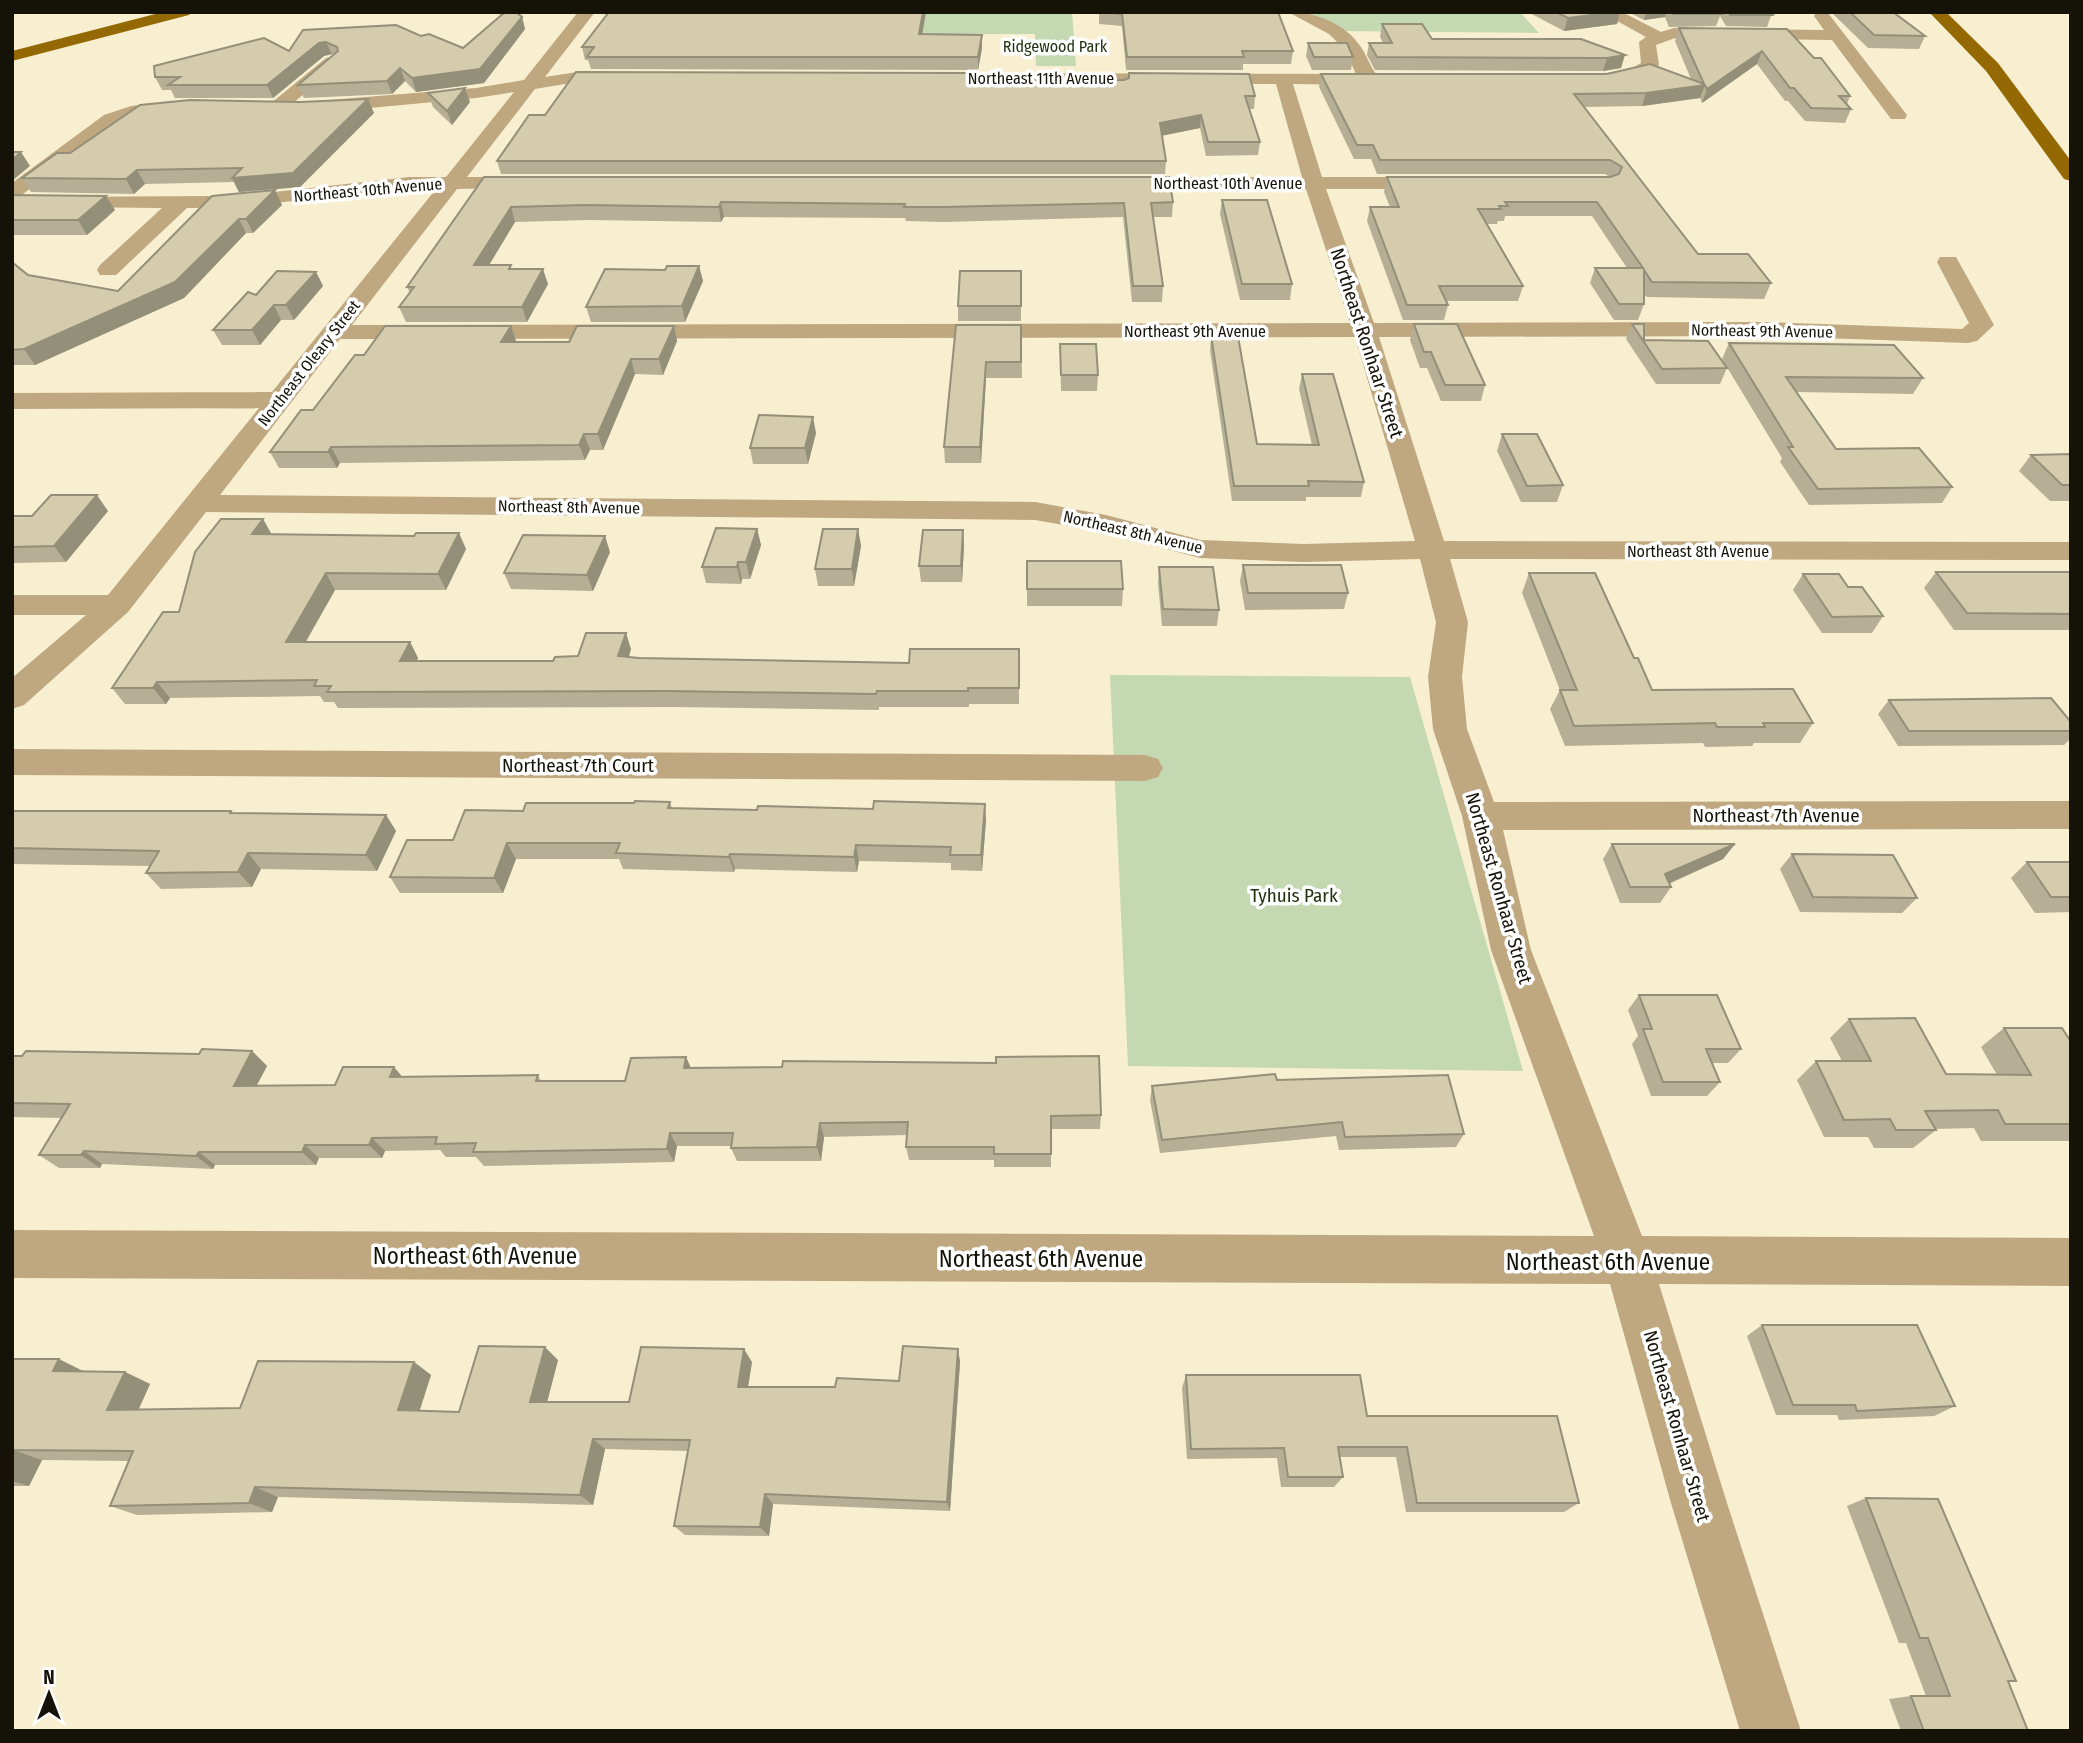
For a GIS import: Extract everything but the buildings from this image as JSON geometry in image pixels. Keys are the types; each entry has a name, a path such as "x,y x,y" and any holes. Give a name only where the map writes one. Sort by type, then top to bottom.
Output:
{"main road":[{"path":"12,56 183,12"},
{"path":"1937,12 1992,67 2071,175"}],"street":[{"name":"Northeast Oleary Street","path":"12,697 117,605 587,12"},
{"path":"1296,12 1335,32 1353,48 1367,79"},
{"path":"1609,12 1657,37"},
{"path":"1819,12 1898,115"},
{"path":"1589,79 1636,73 1650,65 1647,42 1674,33 1838,34"},
{"path":"332,62 270,108 395,102 476,93 577,77 646,77"},
{"name":"Northeast 11th Avenue","path":"909,78 1395,79"},
{"name":"Northeast Ronhaar Street","path":"1283,79 1314,183 1365,330 1452,621 1445,677 1450,729 1481,816 1511,950 1628,1262 1699,1503 1771,1731"},
{"path":"12,193 111,119 131,112 163,107 201,107"},
{"name":"Northeast 10th Avenue","path":"12,201 265,199 371,186 549,183"},
{"name":"Northeast 10th Avenue","path":"1091,183 1453,183"},
{"path":"108,270 182,201"},
{"name":"Northeast 9th Avenue","path":"332,332 1766,329 1968,336 1982,326 1948,262"},
{"path":"12,401 280,400"},
{"name":"Northeast 8th Avenue","path":"196,503 1035,511 1105,524 1200,549 1304,553 1432,550 2071,551"},
{"path":"12,605 117,605"},
{"name":"Northeast 7th Court","path":"12,762 1144,768"},
{"name":"Northeast 7th Avenue","path":"1481,816 2071,815"},
{"name":"Northeast 6th Avenue","path":"12,1254 2071,1262"}],"green space":[{"name":"Ridgewood Park","path":"856,12 1072,12 1076,66 1036,66 1035,34 849,34"},
{"path":"1296,12 1520,12 1539,33 1335,31"},
{"name":"Tyhuis Park","path":"1110,675 1410,677 1523,1071 1128,1066"}]}
